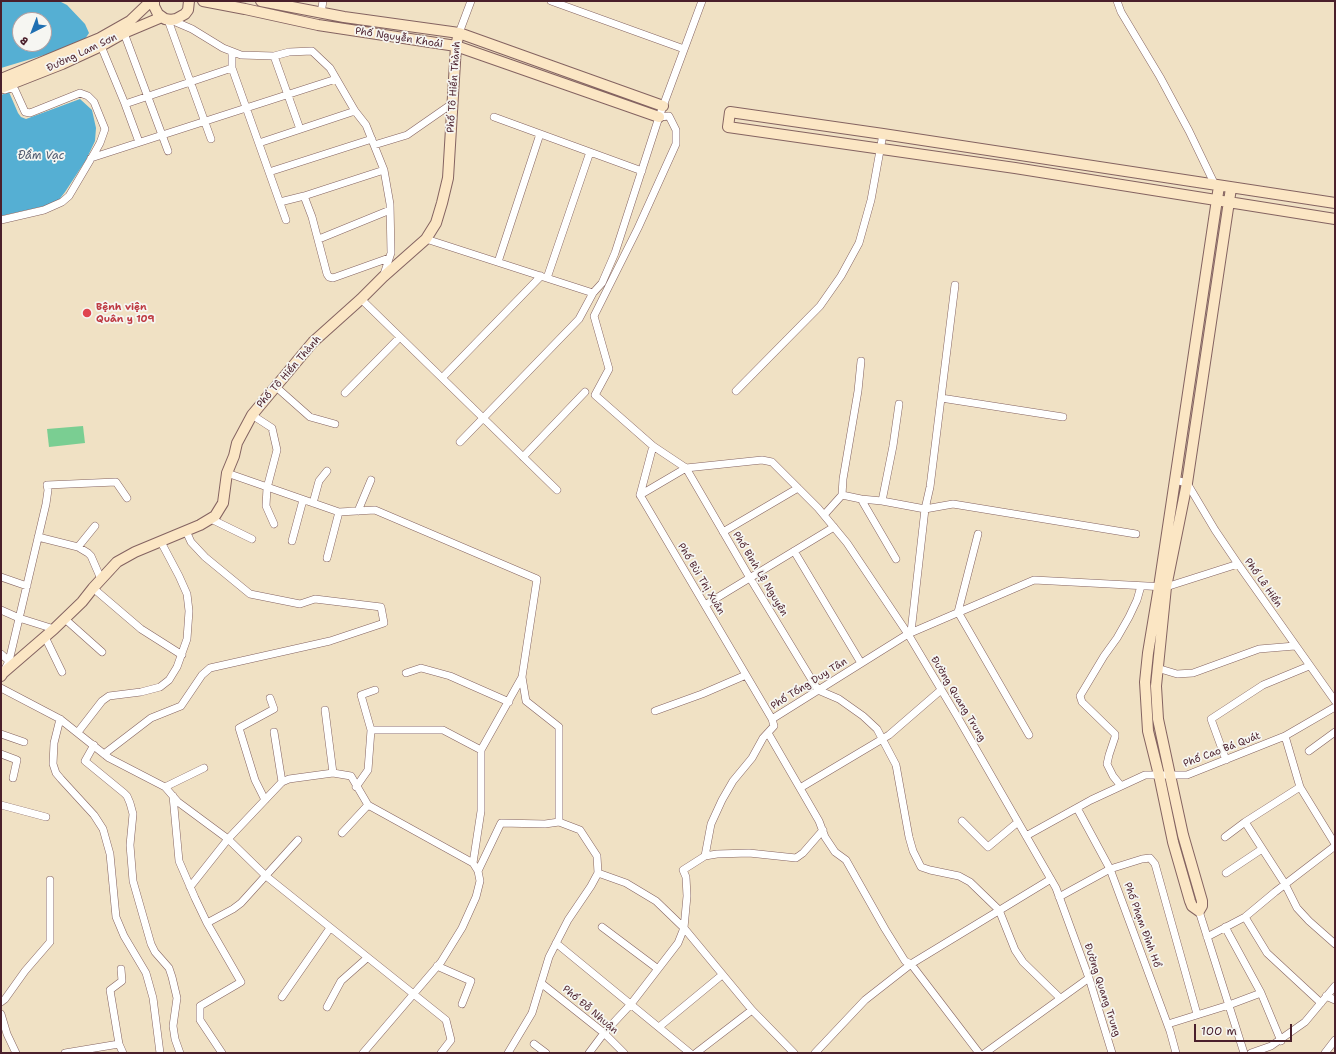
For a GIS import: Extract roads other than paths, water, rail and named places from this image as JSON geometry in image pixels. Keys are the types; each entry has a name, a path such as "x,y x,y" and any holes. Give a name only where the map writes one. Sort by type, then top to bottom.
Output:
{"street":[{"name":"Đường Lam Sơn","path":"1,79 100,38 130,21 150,1"},
{"path":"154,1 156,10 167,19 192,29 232,52 241,55 274,56 289,52 312,51 330,68 355,111 366,125 384,170 390,210 391,253 383,277"},
{"name":"Phố Nguyễn Khoái","path":"203,1 245,8 318,25 456,46 664,116"},
{"name":"Phố Nguyễn Khoái","path":"261,1 321,13 459,34 663,106"},
{"path":"321,13 323,1"},
{"name":"Phố Tô Hiến Thành","path":"2,674 54,630 82,602 117,562 135,552 186,531 215,516 223,503 227,473 234,456 237,442 252,415 313,342 426,238 436,223 448,178 456,46 471,1"},
{"path":"551,1 684,49"},
{"path":"460,442 579,319 593,293 602,283 615,253 642,171 664,116 663,106 702,1"},
{"path":"1117,1 1121,12 1186,124 1217,185 1217,201 1175,480 1163,587 1156,686 1158,719 1184,835 1202,901 1202,906 1199,911"},
{"name":"Đường Lam Sơn","path":"1,88 62,64 102,46 124,33 167,19 181,17 185,14 192,2"},
{"path":"167,19 205,121 210,139"},
{"path":"124,33 168,151"},
{"path":"102,46 139,142"},
{"path":"232,52 232,68 286,220"},
{"path":"274,56 289,94 300,129"},
{"path":"125,104 232,68"},
{"path":"91,158 336,79"},
{"path":"1,92 11,88 15,90 25,112 30,113 80,93 88,96 94,102 105,129 100,143 68,196 62,202 44,210 1,220"},
{"path":"270,172 373,142 407,135 453,103"},
{"path":"259,143 355,111"},
{"path":"1335,203 730,112 728,127 1015,168 1335,219"},
{"path":"640,495 686,468 653,446 595,395 609,369 594,316 638,228 676,144 676,130 664,116"},
{"path":"494,117 642,171"},
{"path":"498,262 540,134"},
{"path":"736,391 820,306 841,276 859,243 871,200 883,134"},
{"path":"442,378 544,277 590,152"},
{"path":"280,202 304,196 384,170"},
{"path":"1231,188 1187,482 1148,653 1145,682 1148,731 1173,842 1190,901 1192,906 1199,911 1244,1053"},
{"path":"304,196 319,239 329,277 333,278 389,258"},
{"path":"319,239 390,210"},
{"path":"426,238 593,293"},
{"path":"909,633 925,509 930,487 955,285"},
{"path":"361,299 557,490"},
{"path":"345,393 400,337"},
{"path":"824,515 842,495 858,391 861,361"},
{"path":"275,386 310,417 335,424"},
{"path":"523,456 585,392"},
{"path":"941,398 1063,417"},
{"path":"882,501 893,446 899,404"},
{"path":"252,415 272,428 276,450 267,488 266,506 274,524"},
{"path":"640,495 653,446"},
{"name":"Đường Quang Trung","path":"686,468 762,460 772,462 824,515 847,543 909,633 1050,879 1059,897 1089,978 1112,1053"},
{"name":"Phố Bình Lệ Nguyên","path":"686,468 750,578 818,690"},
{"path":"313,503 318,481 327,471"},
{"path":"227,473 339,512 376,510 537,579 522,677 481,750 481,811 473,863"},
{"path":"358,511 371,480"},
{"path":"1175,480 1187,482"},
{"path":"2,674 9,661 27,586 46,504 48,490 47,485 116,482 128,498"},
{"name":"Phố Lê Hiến","path":"1187,482 1215,530 1335,701"},
{"path":"723,532 798,488"},
{"name":"Phố Bùi Thị Xuân","path":"640,495 772,719"},
{"path":"842,495 925,509 953,504 1136,534"},
{"path":"861,499 896,559"},
{"path":"292,541 303,500"},
{"path":"327,558 339,512"},
{"path":"211,519 252,539"},
{"path":"78,547 95,526"},
{"path":"705,605 834,527"},
{"path":"104,754 151,718 181,706 202,675 210,668 330,641 384,623 381,607 315,599 300,604 250,594 205,557 191,542 186,531"},
{"path":"978,534 958,612 1029,735"},
{"path":"38,537 78,547 91,556 101,579"},
{"path":"78,732 102,701 109,696 141,692 160,687 169,680 177,667 187,639 189,611 187,594 161,542"},
{"path":"794,551 861,663"},
{"path":"1163,587 1238,564"},
{"path":"1,577 27,586"},
{"name":"Phố Tống Duy Tân","path":"705,856 711,824 722,800 733,781 752,758 763,738 774,726 772,719 909,633 1034,580 1163,587"},
{"path":"1121,786 1112,776 1107,764 1108,755 1115,734 1082,702 1080,696 1129,617 1137,600 1141,586"},
{"path":"93,588 141,629 182,655"},
{"path":"1,610 54,630"},
{"path":"65,619 102,652"},
{"path":"45,637 62,672"},
{"path":"1157,668 1177,674 1193,673 1259,649 1295,646"},
{"path":"1,654 9,661"},
{"path":"1226,760 1211,719 1263,686 1309,666"},
{"path":"406,673 421,668 450,676 509,702"},
{"path":"655,711 702,694 746,675"},
{"path":"522,677 526,701"},
{"path":"1,688 60,719 110,758 165,787 178,802 228,839 266,876 446,1020 451,1040 441,1053"},
{"path":"356,787 368,770 370,730 361,695 375,690"},
{"path":"818,690 839,699 863,716 877,729 883,738 896,764 909,837 913,851 921,867 959,876 970,882 999,910 1016,950 1023,962 1060,998"},
{"path":"800,788 889,735 942,690"},
{"path":"515,691 559,727 559,822"},
{"path":"265,800 255,780 239,728 274,709 270,698"},
{"name":"Phố Cao Bá Quát","path":"1026,836 1091,800 1145,775 1187,775 1285,736 1335,708"},
{"path":"325,710 333,772"},
{"path":"60,719 54,743 53,764 56,773 94,815 103,829 110,854 116,917 124,936 146,973 153,998 160,1053"},
{"path":"370,730 443,730 481,750"},
{"path":"274,732 282,782"},
{"path":"1309,751 1335,732"},
{"path":"1,734 24,742"},
{"path":"768,734 819,821 825,837 835,852 846,860 905,961 911,964 979,1053"},
{"path":"1207,937 1246,916 1335,845 1300,787 1285,736"},
{"path":"94,745 85,761 124,792 130,803 133,814 130,845 133,882 151,944 155,952 169,968 172,977 177,998 174,1032 180,1053"},
{"path":"1,754 17,760 13,778"},
{"path":"165,787 204,768"},
{"path":"190,887 228,839 282,782 289,778 333,772 351,776 356,787 368,805 473,863 478,871 480,881 476,897 462,928 437,966 363,1053"},
{"path":"1225,837 1245,822 1300,787"},
{"path":"173,796 179,861 207,923 240,982 200,1006 200,1020 222,1053"},
{"path":"1,805 46,817"},
{"path":"342,833 368,805"},
{"name":"Phố Phạm Đỉnh Hổ","path":"1077,808 1110,869 1168,1024 1176,1053"},
{"path":"962,821 988,847 1018,822"},
{"path":"478,871 501,823 545,824 559,822 580,830 597,856 598,873 568,920 556,943 549,957 532,1013 508,1053"},
{"path":"1245,822 1285,884 1297,908 1335,944"},
{"path":"589,1053 604,1033 631,1004 678,942 684,928 687,896 686,877 683,870 705,856 749,853 796,858 803,853 822,830"},
{"path":"207,923 241,903 298,840"},
{"path":"1226,873 1262,850"},
{"path":"1059,897 1110,869 1150,858 1156,864 1198,1014"},
{"path":"598,873 626,883 656,901 684,928 722,975 790,1052"},
{"path":"815,1053 865,1000 911,964 1050,879"},
{"path":"1,1002 5,999 25,971 50,942 50,880"},
{"path":"1246,916 1267,953 1321,1004"},
{"path":"602,926 658,969"},
{"path":"282,997 330,928"},
{"path":"1225,928 1261,994 1281,1041"},
{"path":"556,943 690,1053"},
{"path":"327,1007 341,981 368,958"},
{"path":"437,966 471,981 462,1004"},
{"path":"121,969 122,981 110,990 119,1044 123,1053"},
{"path":"659,1027 722,975"},
{"path":"985,1053 1089,978"},
{"name":"Phố Đỗ Nhuận","path":"541,983 604,1033 624,1053"},
{"path":"1251,1053 1281,1041 1305,1022 1335,986"},
{"path":"1168,1024 1261,994"},
{"path":"1326,996 1335,1000"},
{"path":"696,1053 752,1010"},
{"path":"1,1014 7,1034 16,1053"},
{"path":"1325,1053 1335,1040"},
{"path":"65,1053 119,1044"},
{"path":"534,1044 546,1053"}],"water":[{"path":"1,1 59,1 67,5 85,24 89,33 85,39 74,46 1,68"},
{"name":"Đầm Vạc","path":"9,92 18,113 21,117 26,119 80,99 92,110 96,128 95,141 86,160 58,201 53,204 1,216 1,95"}],"place":[{"name":"Bệnh viện Quân y 109","path":"87,313"}]}
